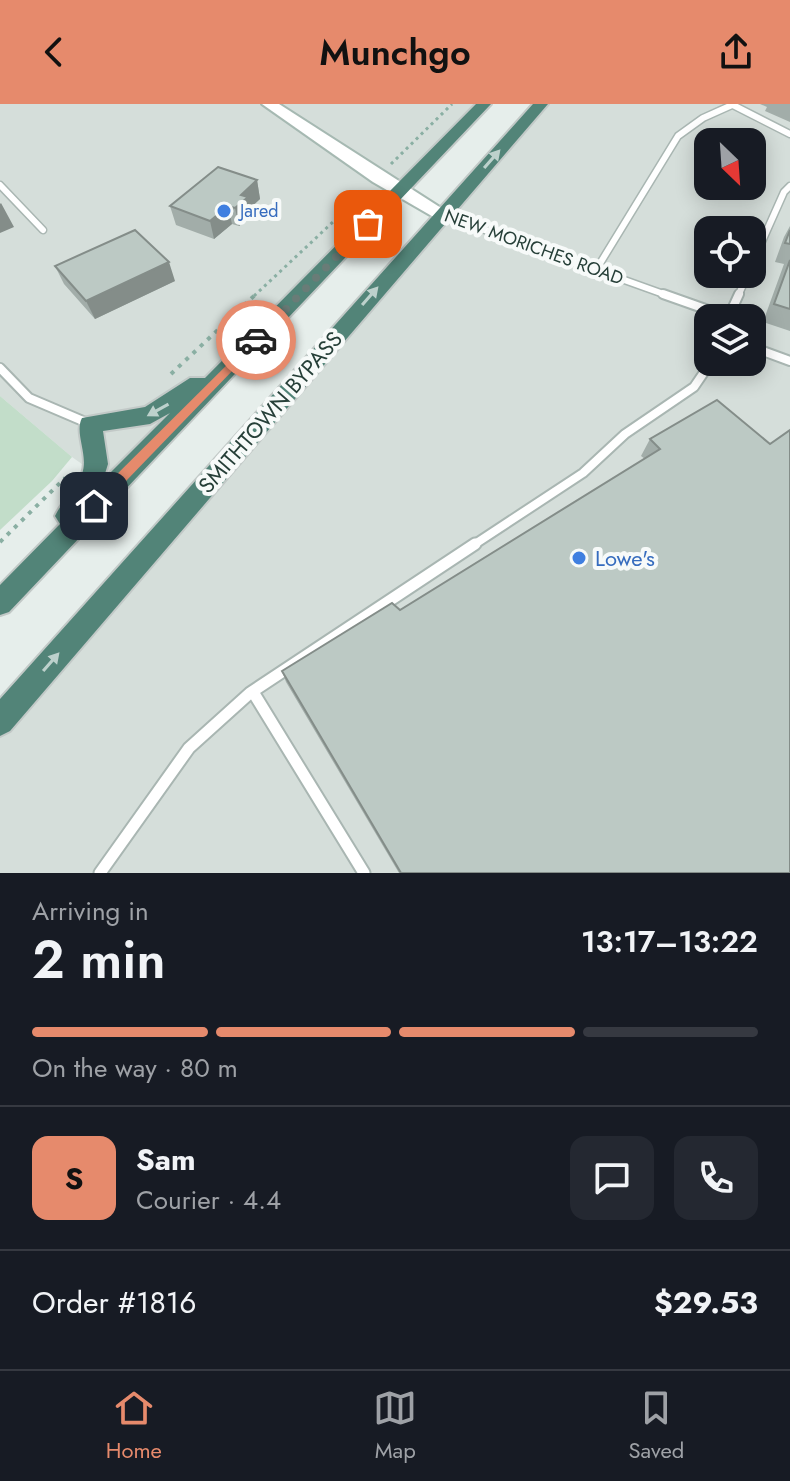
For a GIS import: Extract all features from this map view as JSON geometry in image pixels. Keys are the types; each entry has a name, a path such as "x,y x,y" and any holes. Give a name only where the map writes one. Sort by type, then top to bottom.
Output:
{"highway":[{"path":"8,595 484,104"},
{"name":"SMITHTOWN BYPASS","path":"0,721 541,104"},
{"path":"8,595 94,477 98,454 90,424 132,421 157,412 246,351"}],"main road":[{"name":"NEW MORICHES ROAD","path":"269,104 400,191 443,215"}],"lane":[{"path":"596,270 678,136 703,118 731,104 790,134"},
{"path":"0,185 43,230"},
{"path":"766,232 784,192 790,186"},
{"name":"NEW MORICHES ROAD","path":"443,215 694,306"},
{"path":"766,352 790,361"},
{"path":"0,368 29,398 90,424"},
{"path":"100,873 189,748 253,692 583,473 625,434 694,387 701,376"},
{"path":"253,692 364,873"}],"path":[{"path":"403,152 452,104"},
{"path":"167,378 360,198"},
{"path":"0,542 73,471"}],"shaded area":[{"path":"0,104 484,104 113,486 72,457 0,396"},
{"path":"540,104 790,104 790,873 0,873 0,721"}],"green space":[{"path":"0,396 72,457 52,481 0,530"}],"building":[{"path":"218,167 257,180 241,195 248,197 235,208 228,206 210,221 170,206"},
{"path":"135,230 169,262 86,301 55,266"},
{"path":"790,260 790,309 774,304"},
{"path":"717,400 770,444 790,430 790,873 401,873 282,671 392,603 400,610 660,449 650,439"}],"way so far":[{"path":"256,340 368,224"}],"place":[{"name":"Jared","path":"224,211"},
{"name":"Lowe's","path":"579,558"}],"route":[{"path":"94,506 256,340"}]}
